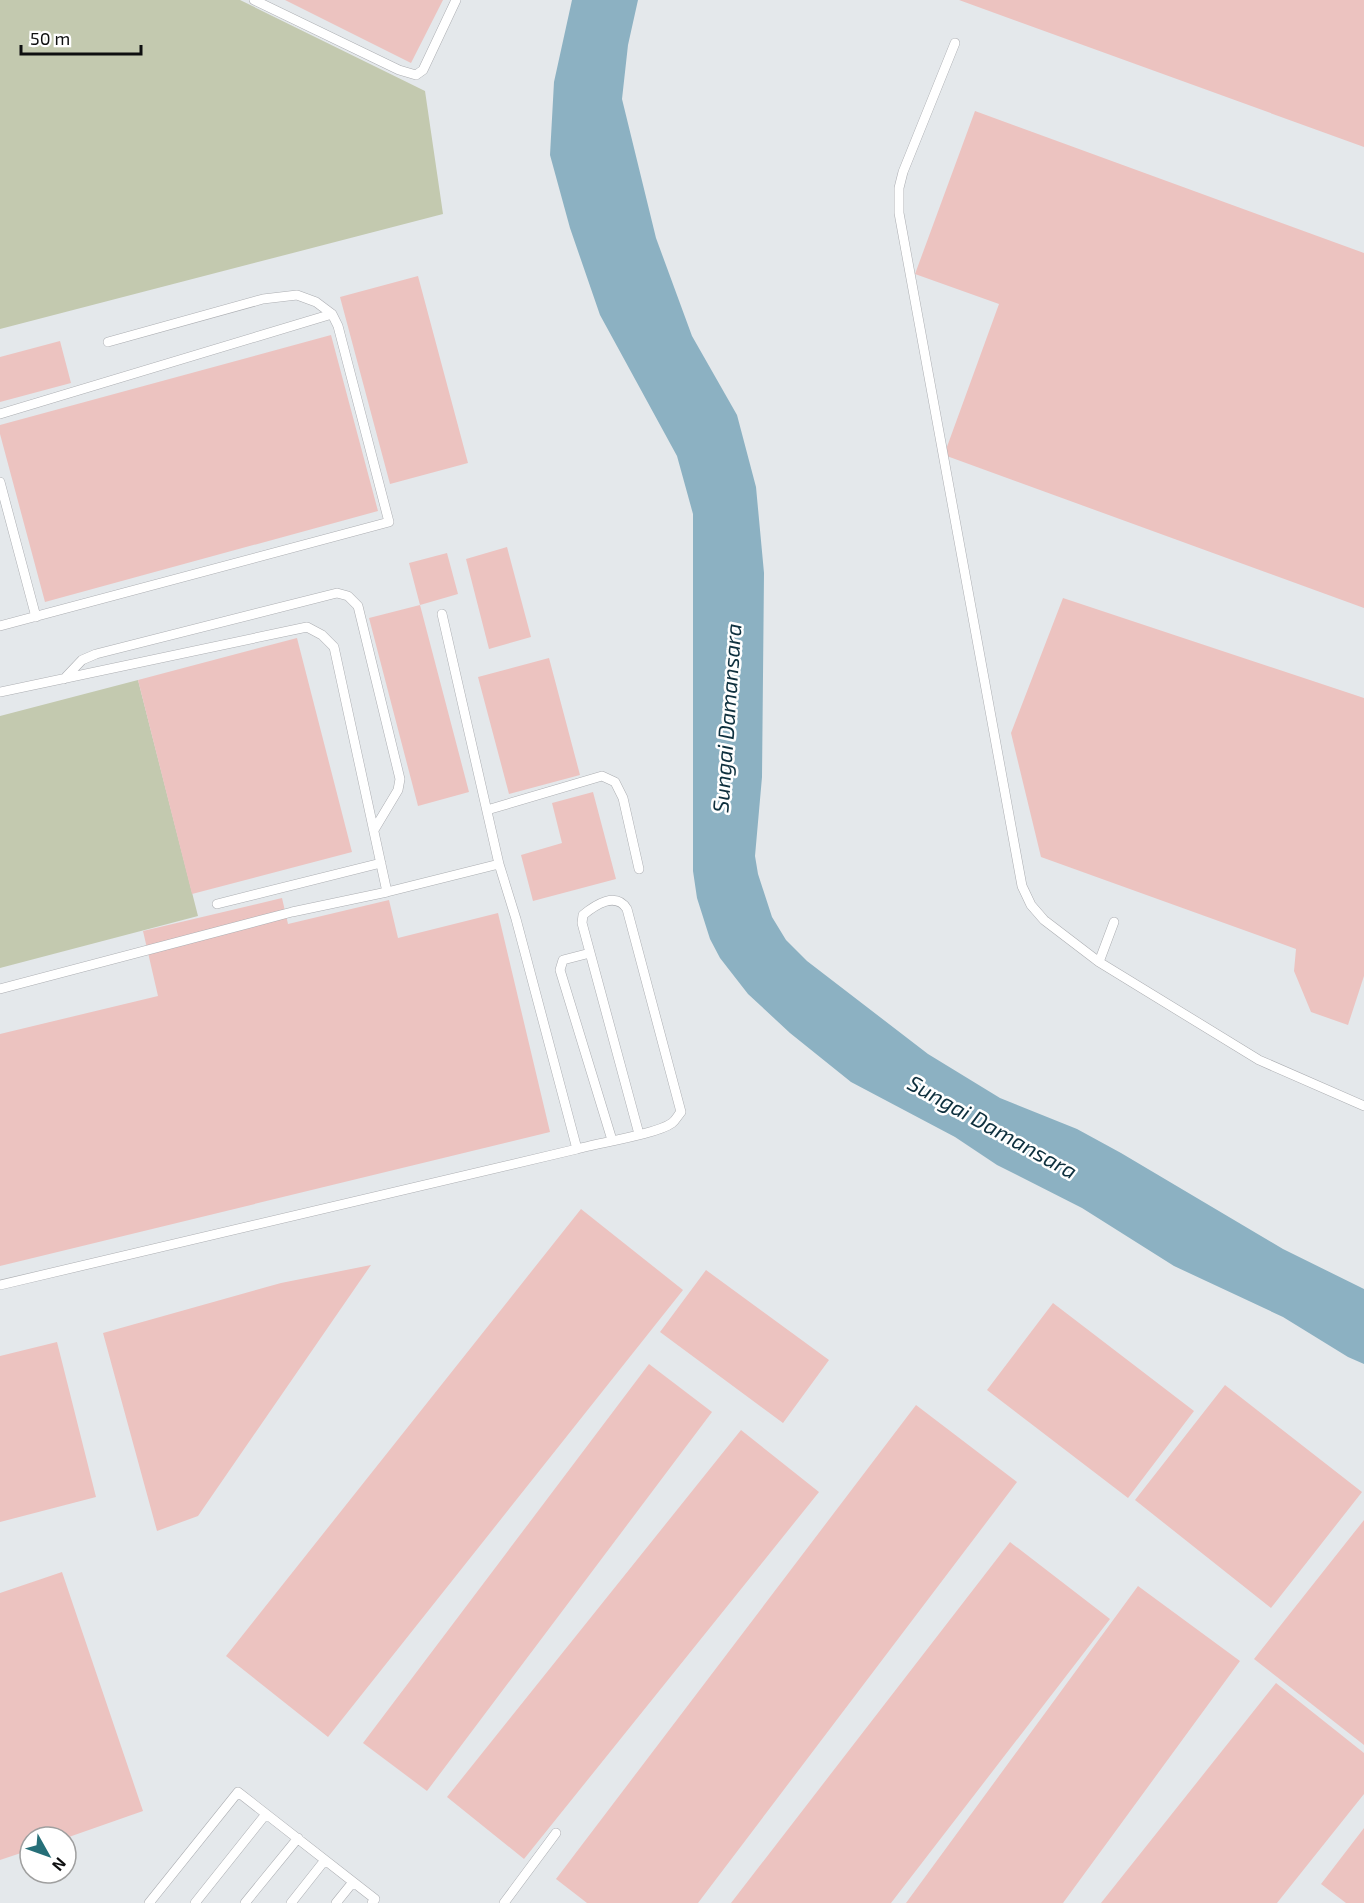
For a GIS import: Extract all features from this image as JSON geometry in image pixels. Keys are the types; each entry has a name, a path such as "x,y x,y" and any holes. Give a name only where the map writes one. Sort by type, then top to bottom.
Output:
{"lane":[{"path":"254,0 399,70 416,75 423,70 456,0"},
{"path":"955,43 903,172 899,188 899,213 1022,886 1031,905 1044,920 1099,962 1259,1060 1364,1106"},
{"path":"0,626 390,522 338,326 332,314 316,302 297,295 263,299 108,342"},
{"path":"0,414 332,314"},
{"path":"0,482 36,617"},
{"path":"64,679 82,660 96,654 337,593 348,597 358,606 400,779 398,790 374,830"},
{"path":"442,614 499,864 516,919 577,1149"},
{"path":"0,692 308,627 322,635 334,647 387,892"},
{"path":"487,810 602,776 615,782 623,798 639,869"},
{"path":"217,904 381,863"},
{"path":"0,989 292,912 387,892 499,864"},
{"path":"0,1285 577,1149 612,1140 639,1134 662,1128 674,1122 681,1112 627,909 624,904 616,900 603,902 583,915 582,923 639,1134"},
{"path":"1099,962 1114,922"},
{"path":"590,953 563,960 560,970 612,1140"},
{"path":"149,1903 238,1792 375,1899 372,1903"},
{"path":"195,1903 266,1814"},
{"path":"504,1903 556,1833"},
{"path":"245,1903 298,1839"},
{"path":"291,1903 325,1860"},
{"path":"336,1903 353,1882"}],"green space":[{"path":"0,0 240,0 425,91 443,214 0,329"},
{"path":"138,680 198,916 0,968 0,716"}],"water":[{"name":"Sungai Damansara","path":"572,0 638,0 628,45 622,99 656,238 692,336 737,415 756,487 764,573 762,777 755,856 758,874 772,917 786,940 807,961 928,1054 1000,1098 1077,1129 1283,1249 1364,1289 1364,1364 1348,1357 1283,1317 1174,1266 1082,1208 997,1165 955,1137 851,1082 790,1033 748,994 720,958 710,939 697,898 693,871 693,514 677,456 600,315 570,228 550,155 554,82"}],"building":[{"path":"285,0 443,0 411,63"},
{"path":"959,0 1364,0 1364,147"},
{"path":"975,111 1364,253 1364,608 944,455 999,304 915,274"},
{"path":"418,276 468,463 390,484 340,297"},
{"path":"331,335 378,511 45,602 0,434 0,425"},
{"path":"60,341 71,383 0,402 0,357"},
{"path":"507,547 531,637 489,649 466,559"},
{"path":"447,553 458,594 420,605 409,563"},
{"path":"1063,598 1364,698 1364,976 1348,1025 1311,1012 1294,971 1296,949 1041,857 1011,733"},
{"path":"420,605 469,792 418,806 369,618"},
{"path":"297,638 352,852 192,894 138,680"},
{"path":"549,658 580,775 509,794 478,677"},
{"path":"593,792 616,879 533,901 521,855 562,843 552,803"},
{"path":"282,898 288,924 389,900 398,938 498,913 550,1132 0,1266 0,1034 158,996 143,931"},
{"path":"581,1209 683,1290 328,1737 226,1656"},
{"path":"371,1265 198,1516 157,1531 103,1333 281,1283"},
{"path":"706,1270 829,1360 783,1423 660,1332"},
{"path":"1053,1303 1194,1411 1128,1498 987,1390"},
{"path":"57,1342 96,1497 0,1522 0,1356"},
{"path":"649,1364 712,1412 427,1791 363,1743"},
{"path":"1225,1385 1362,1492 1271,1608 1135,1500"},
{"path":"916,1405 1017,1482 698,1903 587,1903 556,1879"},
{"path":"741,1430 819,1492 524,1859 447,1797"},
{"path":"1364,1520 1364,1745 1254,1659"},
{"path":"1010,1542 1110,1619 891,1903 731,1903"},
{"path":"62,1572 143,1811 78,1834 78,1825 18,1825 18,1854 0,1860 0,1593"},
{"path":"1138,1586 1240,1661 1063,1903 906,1903"},
{"path":"1276,1683 1364,1753 1364,1794 1277,1903 1101,1903"},
{"path":"1364,1828 1364,1903 1346,1903 1321,1884"}]}
